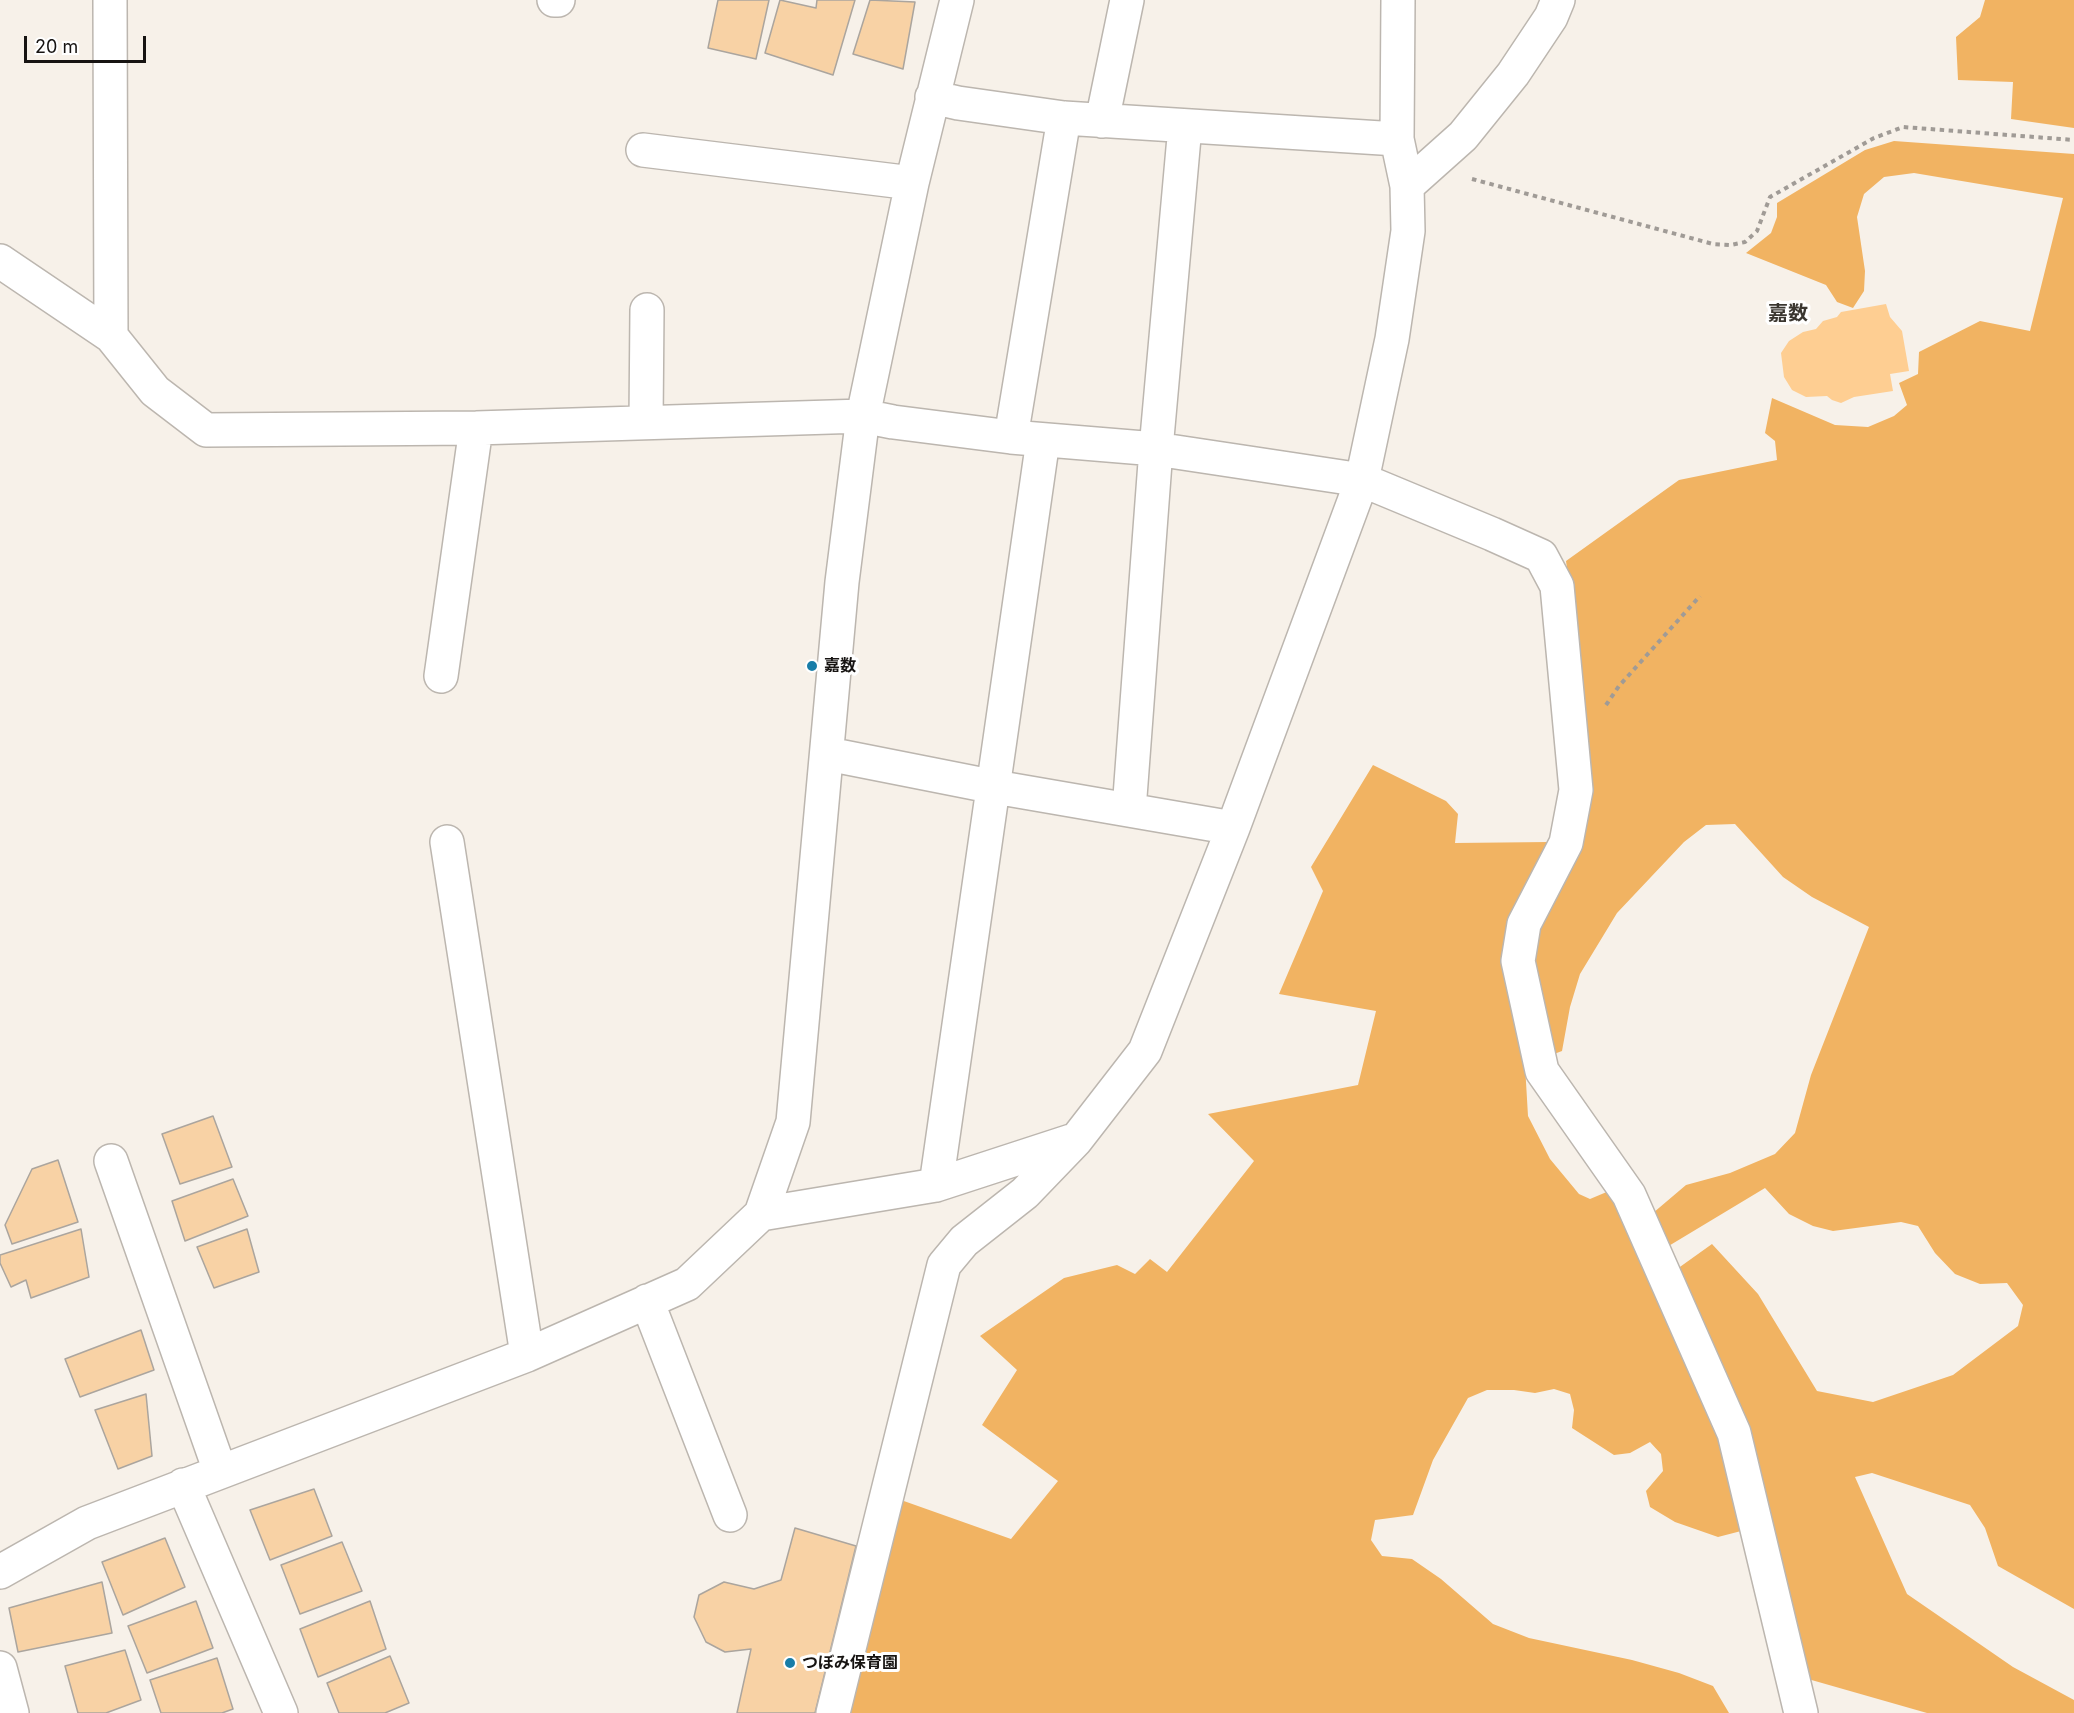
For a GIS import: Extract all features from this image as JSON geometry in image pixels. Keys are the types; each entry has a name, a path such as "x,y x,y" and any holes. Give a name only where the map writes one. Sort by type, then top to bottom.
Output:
{"street":[{"path":"110,0 111,336"},
{"path":"0,1572 87,1523 527,1354 687,1284 761,1214 793,1122 842,582 863,416 912,183 957,0"},
{"path":"1102,121 1127,0"},
{"path":"1398,0 1398,139 1418,177"},
{"path":"833,1713 944,1265 964,1240 1024,1193 1076,1140 1145,1051 1233,828 1362,480 1394,328 1418,177 1463,135 1513,74 1551,17 1558,0"},
{"path":"932,97 958,103 1064,118 1398,139"},
{"path":"1011,437 1064,118"},
{"path":"1129,810 1156,449 1185,126"},
{"path":"643,150 912,183"},
{"path":"0,261 111,336 155,391 206,430 476,428 863,416 1011,437 1156,449 1362,480 1541,556 1557,585 1576,790 1566,843 1524,924 1518,961 1542,1071 1629,1195 1734,1433 1801,1713"},
{"path":"646,422 647,310"},
{"path":"441,676 476,428"},
{"path":"936,1185 995,787 1043,440"},
{"path":"828,754 995,787 1233,828"},
{"path":"447,842 527,1354"},
{"path":"761,1214 936,1185 1076,1140"},
{"path":"111,1161 220,1471"},
{"path":"647,1302 730,1515"},
{"path":"183,1485 281,1713"},
{"path":"0,1668 12,1713"}],"path":[{"path":"1418,177 1713,244 1731,245 1745,242 1757,231 1770,197 1874,138 1903,127 2074,140"},
{"path":"1573,758 1619,686 1700,597"}],"shaded area":[{"path":"1985,0 2074,0 2074,128 2011,119 2013,82 1958,80 1956,37 1980,17"},
{"path":"1894,141 2074,154 2074,1609 1998,1566 1985,1528 1970,1505 1872,1473 1855,1477 1907,1594 2013,1667 2074,1700 2074,1713 1927,1713 1808,1679 1761,1473 1677,1269 1712,1244 1758,1294 1817,1391 1873,1402 1953,1375 2018,1326 2023,1305 2007,1283 1980,1284 1955,1274 1935,1253 1918,1226 1901,1222 1833,1231 1813,1226 1789,1214 1765,1188 1667,1247 1653,1213 1686,1185 1730,1173 1775,1154 1795,1133 1811,1075 1869,927 1812,897 1783,877 1735,824 1706,825 1684,842 1617,913 1580,974 1570,1007 1562,1051 1525,1065 1528,1116 1550,1159 1579,1194 1590,1199 1609,1191 1716,1422 1745,1530 1718,1537 1675,1522 1650,1507 1646,1491 1663,1471 1661,1454 1650,1442 1630,1453 1614,1455 1572,1428 1574,1410 1570,1394 1554,1389 1535,1393 1487,1390 1468,1398 1433,1460 1413,1515 1375,1520 1371,1540 1382,1556 1412,1559 1441,1579 1493,1624 1529,1638 1632,1660 1679,1673 1713,1686 1729,1713 847,1713 901,1500 1011,1539 1058,1481 982,1425 1017,1370 980,1336 1064,1278 1117,1265 1135,1274 1150,1259 1167,1272 1254,1161 1208,1114 1358,1085 1376,1011 1279,994 1323,891 1311,867 1373,765 1446,801 1458,814 1455,843 1549,842 1585,826 1576,635 1566,561 1679,480 1777,460 1775,441 1765,433 1772,398 1835,425 1868,427 1894,416 1907,405 1899,383 1918,374 1919,352 1980,321 2030,331 2063,198 1914,173 1884,177 1864,194 1857,217 1865,271 1864,291 1853,308 1837,302 1826,285 1746,253 1771,233 1777,217 1777,203 1865,150"},
{"path":"1886,304 1890,317 1902,331 1909,371 1890,374 1893,391 1854,397 1841,403 1827,396 1806,397 1792,390 1784,377 1781,353 1789,341 1803,332 1816,329 1823,321 1837,317 1841,312"}],"building":[{"path":"718,0 769,0 756,59 708,48"},
{"path":"780,0 816,8 817,0 855,0 833,75 765,53"},
{"path":"870,0 915,2 903,69 853,54"},
{"path":"213,1116 232,1167 180,1184 162,1134"},
{"path":"58,1160 78,1222 12,1244 5,1225 32,1169"},
{"path":"233,1179 248,1216 185,1241 172,1201"},
{"path":"81,1229 89,1277 31,1298 26,1280 11,1287 0,1263 0,1255"},
{"path":"247,1229 259,1272 214,1288 197,1247"},
{"path":"141,1330 154,1370 80,1397 65,1359"},
{"path":"146,1394 152,1456 118,1469 95,1410"},
{"path":"314,1489 332,1536 270,1560 250,1510"},
{"path":"795,1528 856,1546 815,1713 737,1713 751,1649 725,1652 706,1642 694,1617 699,1595 724,1582 754,1589 781,1580"},
{"path":"165,1538 185,1587 123,1615 102,1562"},
{"path":"342,1542 362,1591 300,1614 281,1565"},
{"path":"102,1582 112,1633 18,1652 9,1608"},
{"path":"196,1601 213,1648 147,1673 128,1626"},
{"path":"370,1601 386,1649 318,1677 300,1629"},
{"path":"125,1650 141,1700 106,1713 78,1713 65,1666"},
{"path":"390,1656 409,1703 385,1713 339,1713 327,1683"},
{"path":"217,1658 233,1709 222,1713 161,1713 150,1680"}],"place":[{"name":"嘉数","path":"812,666"},
{"name":"つぼみ保育園","path":"790,1663"}],"district":[{"name":"嘉数","path":"1788,314"}]}
